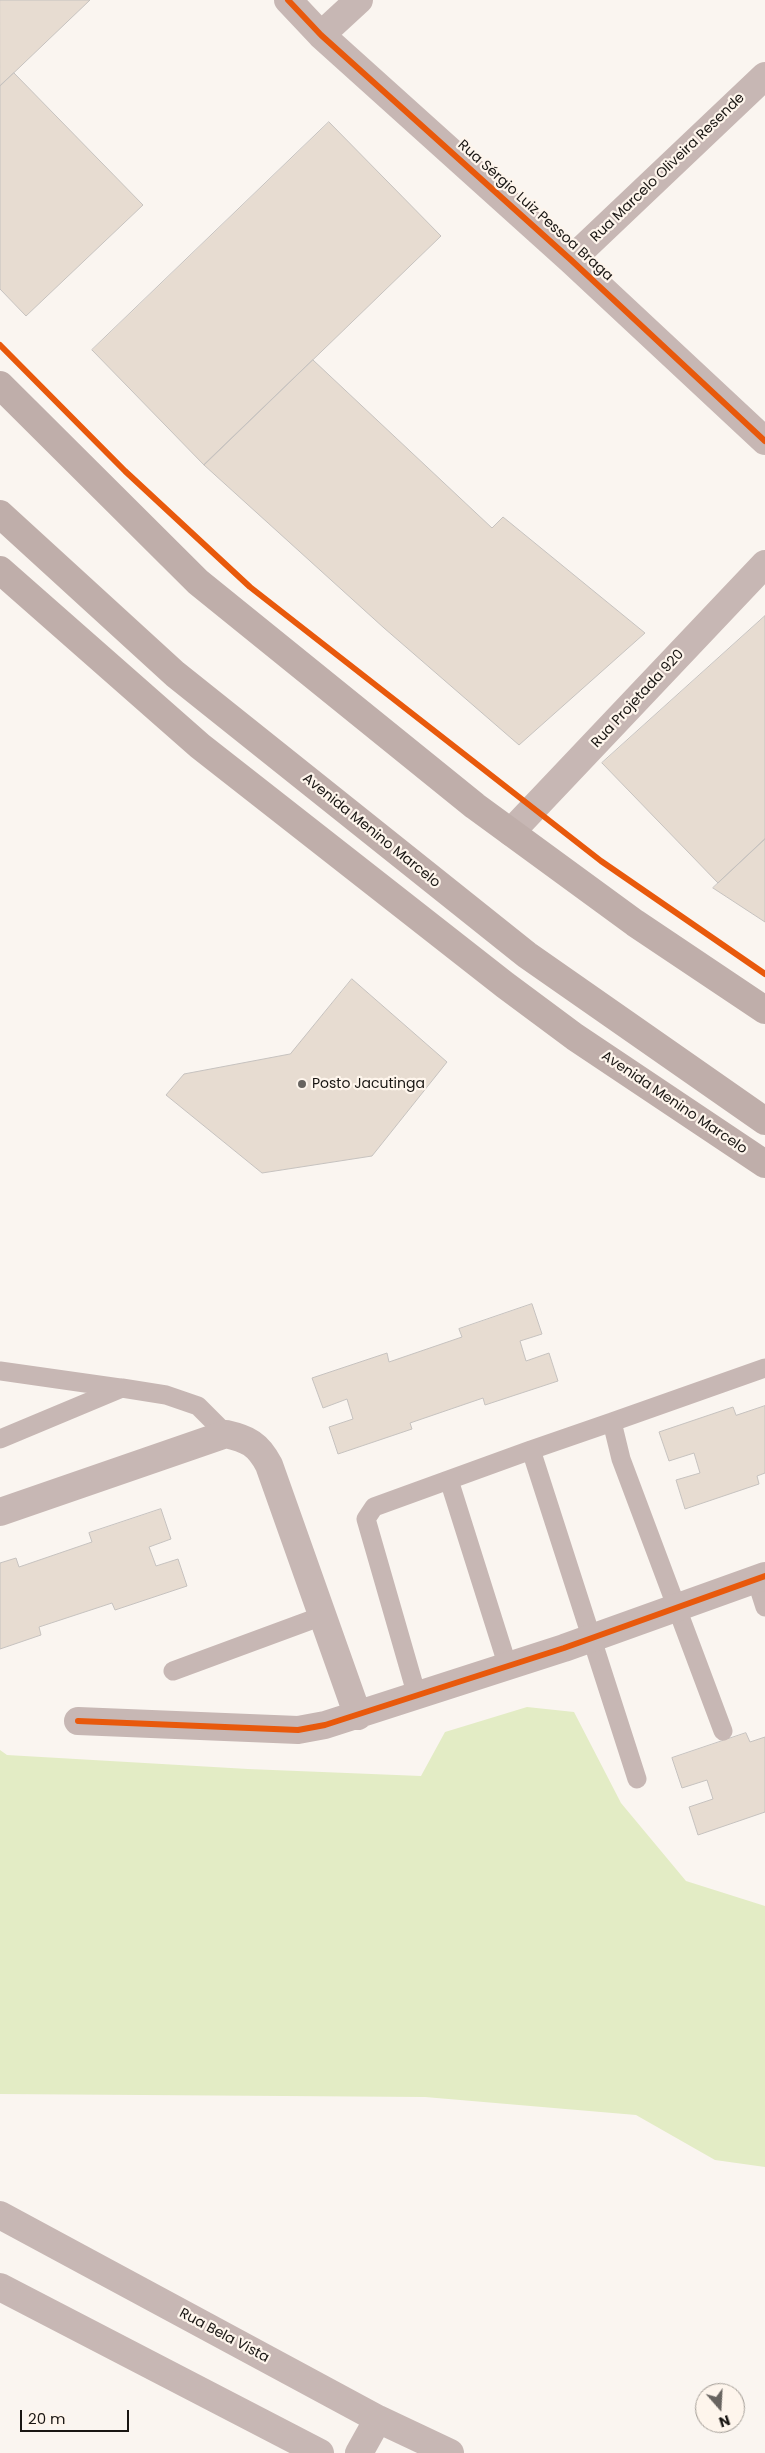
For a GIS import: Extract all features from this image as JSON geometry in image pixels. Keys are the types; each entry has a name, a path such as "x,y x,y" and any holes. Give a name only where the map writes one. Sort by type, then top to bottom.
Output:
{"main road":[{"path":"0,385 198,582 475,806 635,923 765,1010"},
{"name":"Avenida Menino Marcelo","path":"0,514 175,674 519,949 765,1121"},
{"name":"Avenida Menino Marcelo","path":"0,570 200,746 505,986 583,1043 765,1164"}],"street":[{"name":"Rua Sérgio Luiz Pessoa Braga","path":"288,0 322,35 571,260 765,441"},
{"path":"322,35 359,0"},
{"name":"Rua Marcelo Oliveira Resende","path":"571,260 765,76"},
{"name":"Rua Projetada 920","path":"512,832 765,564"},
{"path":"0,1512 226,1434 246,1439 262,1452 269,1465 358,1716"},
{"path":"78,1721 298,1730 325,1725 508,1667 761,1578"},
{"name":"Rua Bela Vista","path":"0,2215 378,2419 450,2453"},
{"path":"0,2287 320,2453"},
{"path":"359,2453 378,2419"}],"lane":[{"path":"417,1696 366,1518 374,1507 765,1368"},
{"path":"0,1371 166,1395 198,1406 226,1434"},
{"path":"0,1439 122,1388"},
{"path":"612,1422 621,1459 723,1731"},
{"path":"531,1450 637,1780"},
{"path":"449,1480 508,1667"},
{"path":"761,1578 765,1607"},
{"path":"173,1672 322,1616"}],"green space":[{"path":"527,1707 574,1712 621,1803 686,1881 765,1906 765,2167 715,2160 636,2115 425,2097 0,2094 0,1750 7,1755 248,1769 421,1776 445,1732"}],"building":[{"path":"0,0 90,0 0,86"},
{"path":"14,73 143,205 26,316 0,289 0,86"},
{"path":"329,122 441,236 204,465 92,350"},
{"path":"313,360 492,528 503,517 645,633 519,745 384,628 204,465"},
{"path":"765,616 765,839 718,883 602,763"},
{"path":"765,839 765,922 713,888"},
{"name":"Posto Jacutinga","path":"352,979 447,1062 372,1156 262,1173 166,1095 184,1074 290,1054"},
{"path":"532,1304 542,1334 520,1341 526,1361 549,1353 558,1381 485,1405 483,1398 410,1423 412,1429 338,1454 329,1427 353,1419 347,1399 323,1408 312,1378 387,1353 389,1362 462,1337 459,1329"},
{"path":"765,1406 765,1473 757,1476 759,1484 685,1509 676,1480 700,1473 694,1453 669,1461 659,1432 733,1407 736,1415"},
{"path":"161,1509 171,1539 149,1547 156,1566 178,1559 187,1586 115,1610 112,1603 39,1627 41,1635 0,1649 0,1563 16,1558 19,1567 92,1542 89,1533"},
{"path":"746,1733 750,1742 765,1737 765,1812 698,1835 689,1807 713,1799 707,1780 682,1788 672,1758"}],"cycle path":[{"path":"288,0 321,35 571,260 765,441"},
{"path":"0,345 125,471 250,587 601,861 765,974"},
{"path":"78,1721 298,1730 325,1725 564,1648 765,1576"}],"place":[{"name":"Posto Jacutinga","path":"302,1084"}]}
